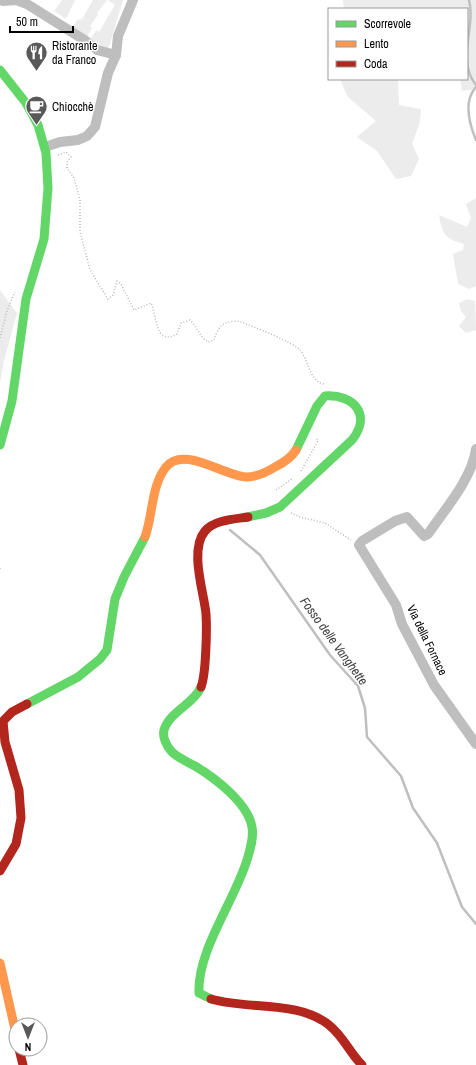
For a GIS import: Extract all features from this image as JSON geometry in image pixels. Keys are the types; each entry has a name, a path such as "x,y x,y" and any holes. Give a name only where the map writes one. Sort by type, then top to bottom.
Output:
{"main road":[{"path":"0,70 35,118 45,147 48,194 41,254 27,295 21,327 16,375 4,435 0,445"},
{"path":"0,871 16,844 21,811 20,794 15,771 3,738 3,722 12,712 88,671 108,649 117,594 125,574 144,541 149,527 157,490 166,466 172,460 179,458 188,459 230,474 245,477 258,476 287,460 298,449 313,412 325,396 336,395 346,397 358,409 360,418 355,437 298,490 281,508 262,516 214,525 206,530 200,539 198,550 199,567 206,616 204,680 199,691 169,721 165,727 163,738 166,746 172,752 219,783 237,801 252,829 250,851 225,914 200,969 198,982 199,993 206,998 223,1002 301,1010 313,1015 325,1021 338,1032 356,1060 362,1065"},
{"path":"0,963 12,1017"}],"street":[{"path":"3,0 16,0 27,4 86,41 97,50 116,55"},
{"path":"45,147 60,142 78,140 87,136 95,127 108,73 116,55 118,36 133,0"},
{"path":"359,546 362,541 395,521 407,517 424,536 428,534 464,482 475,460 476,449"},
{"name":"Via della Fornace","path":"359,546 396,604 402,624 434,685 476,744"}],"path":[{"path":"66,152 71,157 67,162 67,168 74,178 80,200 80,232 90,270 96,278 102,293 108,300 113,295 117,281 121,284 134,310 150,303 155,309 156,325 160,332 166,336 173,336 177,334 181,323 190,320 197,326 204,340 208,342 214,340 220,326 225,323 241,322 291,343 299,349 307,359 315,378 320,384 326,385"},
{"path":"281,508 300,517 325,523 359,546"}],"shaded area":[{"path":"62,0 75,0 66,19 54,11"},
{"path":"93,0 107,0 97,13 98,15 90,26 92,28 87,37 72,28 77,20 82,19"},
{"path":"108,0 123,0 108,50 96,45 90,40 96,30 99,32 115,5"},
{"path":"343,0 476,0 476,89 462,91 460,80 468,80 468,8 344,8"},
{"path":"398,80 399,105 421,109 420,122 412,144 419,159 411,176 396,179 377,151 357,137 376,121 347,96 341,81"},
{"path":"476,198 476,286 469,289 458,284 453,254 463,250 464,244 452,240 446,235 443,231 439,215 467,227 471,218 466,204"},
{"path":"0,290 17,313 4,361 0,383"},
{"path":"467,299 475,301 476,330 466,333 459,326 466,317 461,311 459,303"}],"waterway":[{"path":"468,43 470,21 469,0"},
{"path":"468,69 470,76 476,85"},
{"path":"476,87 472,93 468,105 469,119 476,140"},
{"name":"Fosso delle Vanghette","path":"230,530 260,555 330,655 358,686 365,708 367,737 401,776 413,808 437,843 462,907 476,924"}],"traffic: fast":[{"path":"0,70 26,103 38,125 46,153 48,188 44,239 26,299 12,401 0,445"},
{"path":"248,517 266,513 280,507 352,440 358,431 360,422 360,415 357,408 352,402 335,396 325,396 317,406 296,450"},
{"path":"27,704 78,677 100,659 107,650 115,599 124,577 145,537"},
{"path":"201,687 198,693 167,723 164,730 165,742 174,754 203,771 230,792 244,809 252,827 252,840 247,860 234,893 217,926 204,960 200,977 199,993 211,999"}],"traffic: slow":[{"path":"145,537 158,483 166,467 173,461 183,459 193,460 237,475 250,477 281,464 296,450"},
{"path":"0,963 12,1017"}],"traffic: jam":[{"path":"201,687 205,663 206,614 198,560 200,539 205,531 214,524 248,517"},
{"path":"0,871 16,844 21,818 19,790 5,742 3,721 12,712 27,704"},
{"path":"211,999 288,1009 317,1017 334,1029 362,1065"},
{"path":"21,1057 23,1065"}],"place":[{"name":"Ristorante da Franco","path":"36,72"},
{"name":"Chiocchè","path":"36,126"}]}
